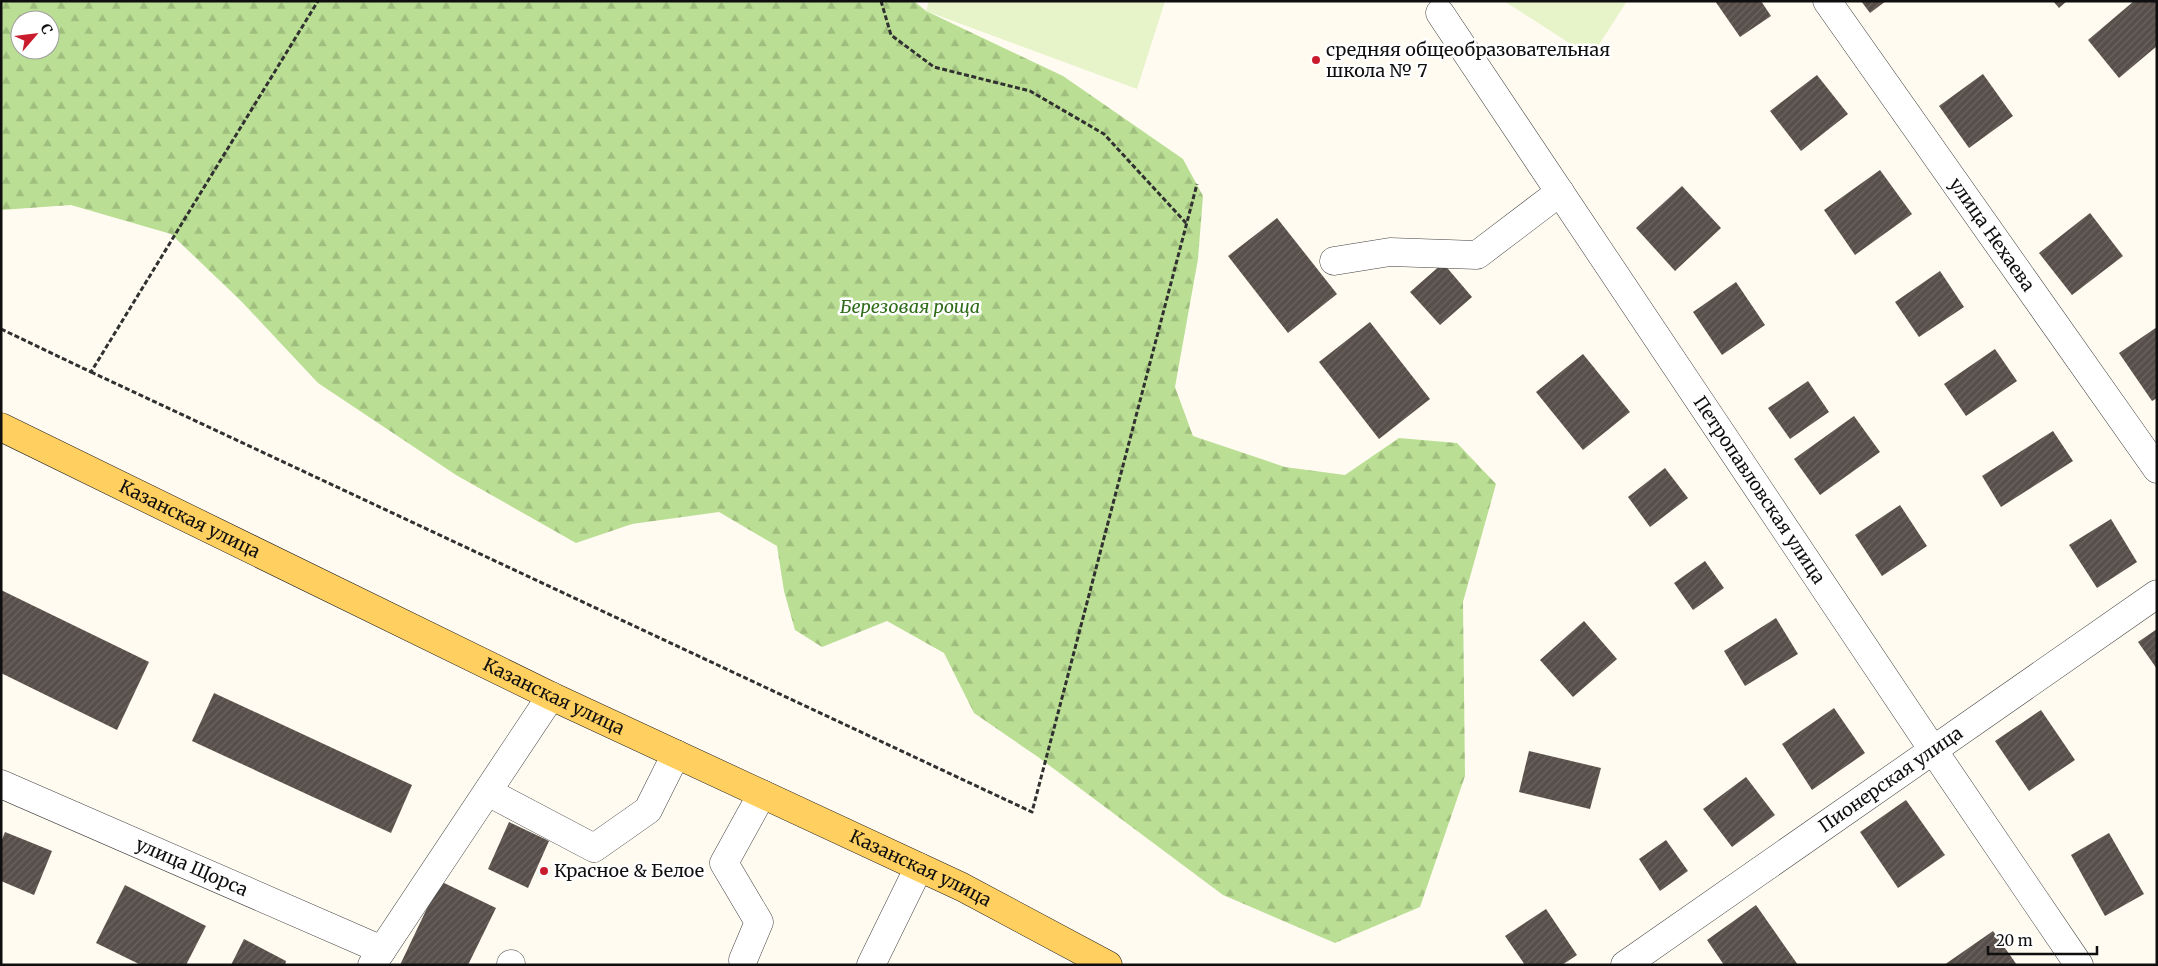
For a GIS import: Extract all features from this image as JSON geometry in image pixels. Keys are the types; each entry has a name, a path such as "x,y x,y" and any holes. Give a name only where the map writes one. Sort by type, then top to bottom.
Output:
{"main road":[{"name":"Казанская улица","path":"1,427 551,696 962,887 1108,965"}],"street":[{"name":"улица Нехаева","path":"1826,1 2157,469"},
{"name":"Петропавловская улица","path":"1440,13 2079,965"},
{"path":"1334,261 1390,252 1477,256 1560,192"},
{"name":"Пионерская улица","path":"1625,965 2157,594"},
{"path":"377,957 551,696"},
{"path":"488,792 594,848 648,810 676,754"},
{"name":"улица Щорса","path":"1,784 377,957"},
{"path":"742,960 760,922 724,863 762,794"},
{"path":"871,965 919,867"}],"path":[{"path":"91,372 318,1"},
{"path":"880,1 891,35 934,67 1030,91 1104,134 1186,223"},
{"path":"1,329 1032,812 1196,184"}],"green space":[{"name":"Березовая роща","path":"1,1 914,1 926,11 1063,76 1183,159 1203,196 1198,259 1175,387 1193,436 1285,467 1345,475 1399,438 1457,443 1496,484 1463,602 1465,776 1420,907 1335,943 1223,895 1038,757 974,713 944,653 887,621 822,647 795,630 784,591 777,546 719,512 632,524 576,543 456,475 318,383 241,301 171,234 71,205 1,210"},
{"path":"929,1 1165,1 1137,89 926,11"},
{"path":"1504,1 1627,1 1591,57"}],"building":[{"path":"1715,1 1761,1 1771,16 1740,37"},
{"path":"1861,1 1886,1 1870,13"},
{"path":"2053,1 2067,1 2059,8"},
{"path":"2134,1 2157,1 2157,46 2119,78 2088,40"},
{"path":"1983,74 2013,116 1969,148 1939,106"},
{"path":"1817,75 1848,114 1801,151 1770,111"},
{"path":"1880,170 1912,214 1855,255 1824,210"},
{"path":"1682,186 1721,228 1675,271 1636,228"},
{"path":"2090,213 2123,256 2072,295 2039,253"},
{"path":"1277,218 1337,294 1288,333 1228,256"},
{"path":"1443,263 1472,297 1440,325 1410,292"},
{"path":"1940,271 1964,307 1919,337 1895,302"},
{"path":"1736,282 1765,325 1722,355 1693,312"},
{"path":"1370,322 1430,399 1379,439 1319,362"},
{"path":"2157,327 2157,398 2152,401 2119,353"},
{"path":"1995,349 2017,381 1966,416 1944,384"},
{"path":"1583,354 1630,412 1583,450 1536,392"},
{"path":"1808,381 1829,412 1790,439 1768,408"},
{"path":"1854,416 1880,452 1820,495 1794,459"},
{"path":"2053,431 2073,461 2001,507 1982,476"},
{"path":"1665,468 1688,498 1650,527 1628,497"},
{"path":"1900,505 1927,546 1882,576 1855,535"},
{"path":"2111,519 2137,562 2097,588 2069,545"},
{"path":"1705,561 1724,588 1693,610 1674,583"},
{"path":"1,590 149,662 117,730 1,673"},
{"path":"1776,618 1798,654 1745,686 1724,651"},
{"path":"1584,621 1617,659 1573,697 1540,660"},
{"path":"2157,629 2157,669 2138,642"},
{"path":"214,693 412,785 391,833 192,741"},
{"path":"1834,708 1865,753 1812,790 1782,744"},
{"path":"2041,710 2075,760 2029,791 1995,741"},
{"path":"1529,751 1601,768 1590,809 1519,792"},
{"path":"1746,777 1775,815 1732,847 1703,809"},
{"path":"1906,800 1945,855 1898,888 1860,832"},
{"path":"509,822 549,841 528,888 488,869"},
{"path":"5,832 52,851 34,895 1,881 1,842"},
{"path":"2109,833 2144,894 2105,916 2071,855"},
{"path":"1666,840 1688,871 1660,891 1639,859"},
{"path":"440,881 496,908 468,965 400,965"},
{"path":"125,885 206,926 186,965 141,965 96,943"},
{"path":"1756,905 1798,965 1724,965 1707,940"},
{"path":"1546,909 1577,955 1562,965 1525,965 1505,936"},
{"path":"1993,931 2017,965 1944,965"},
{"path":"244,939 286,961 285,965 231,965"}],"place":[{"name":"средняя общеобразовательная школа № 7","path":"1316,60"},
{"name":"Красное & Белое","path":"544,871"}]}
